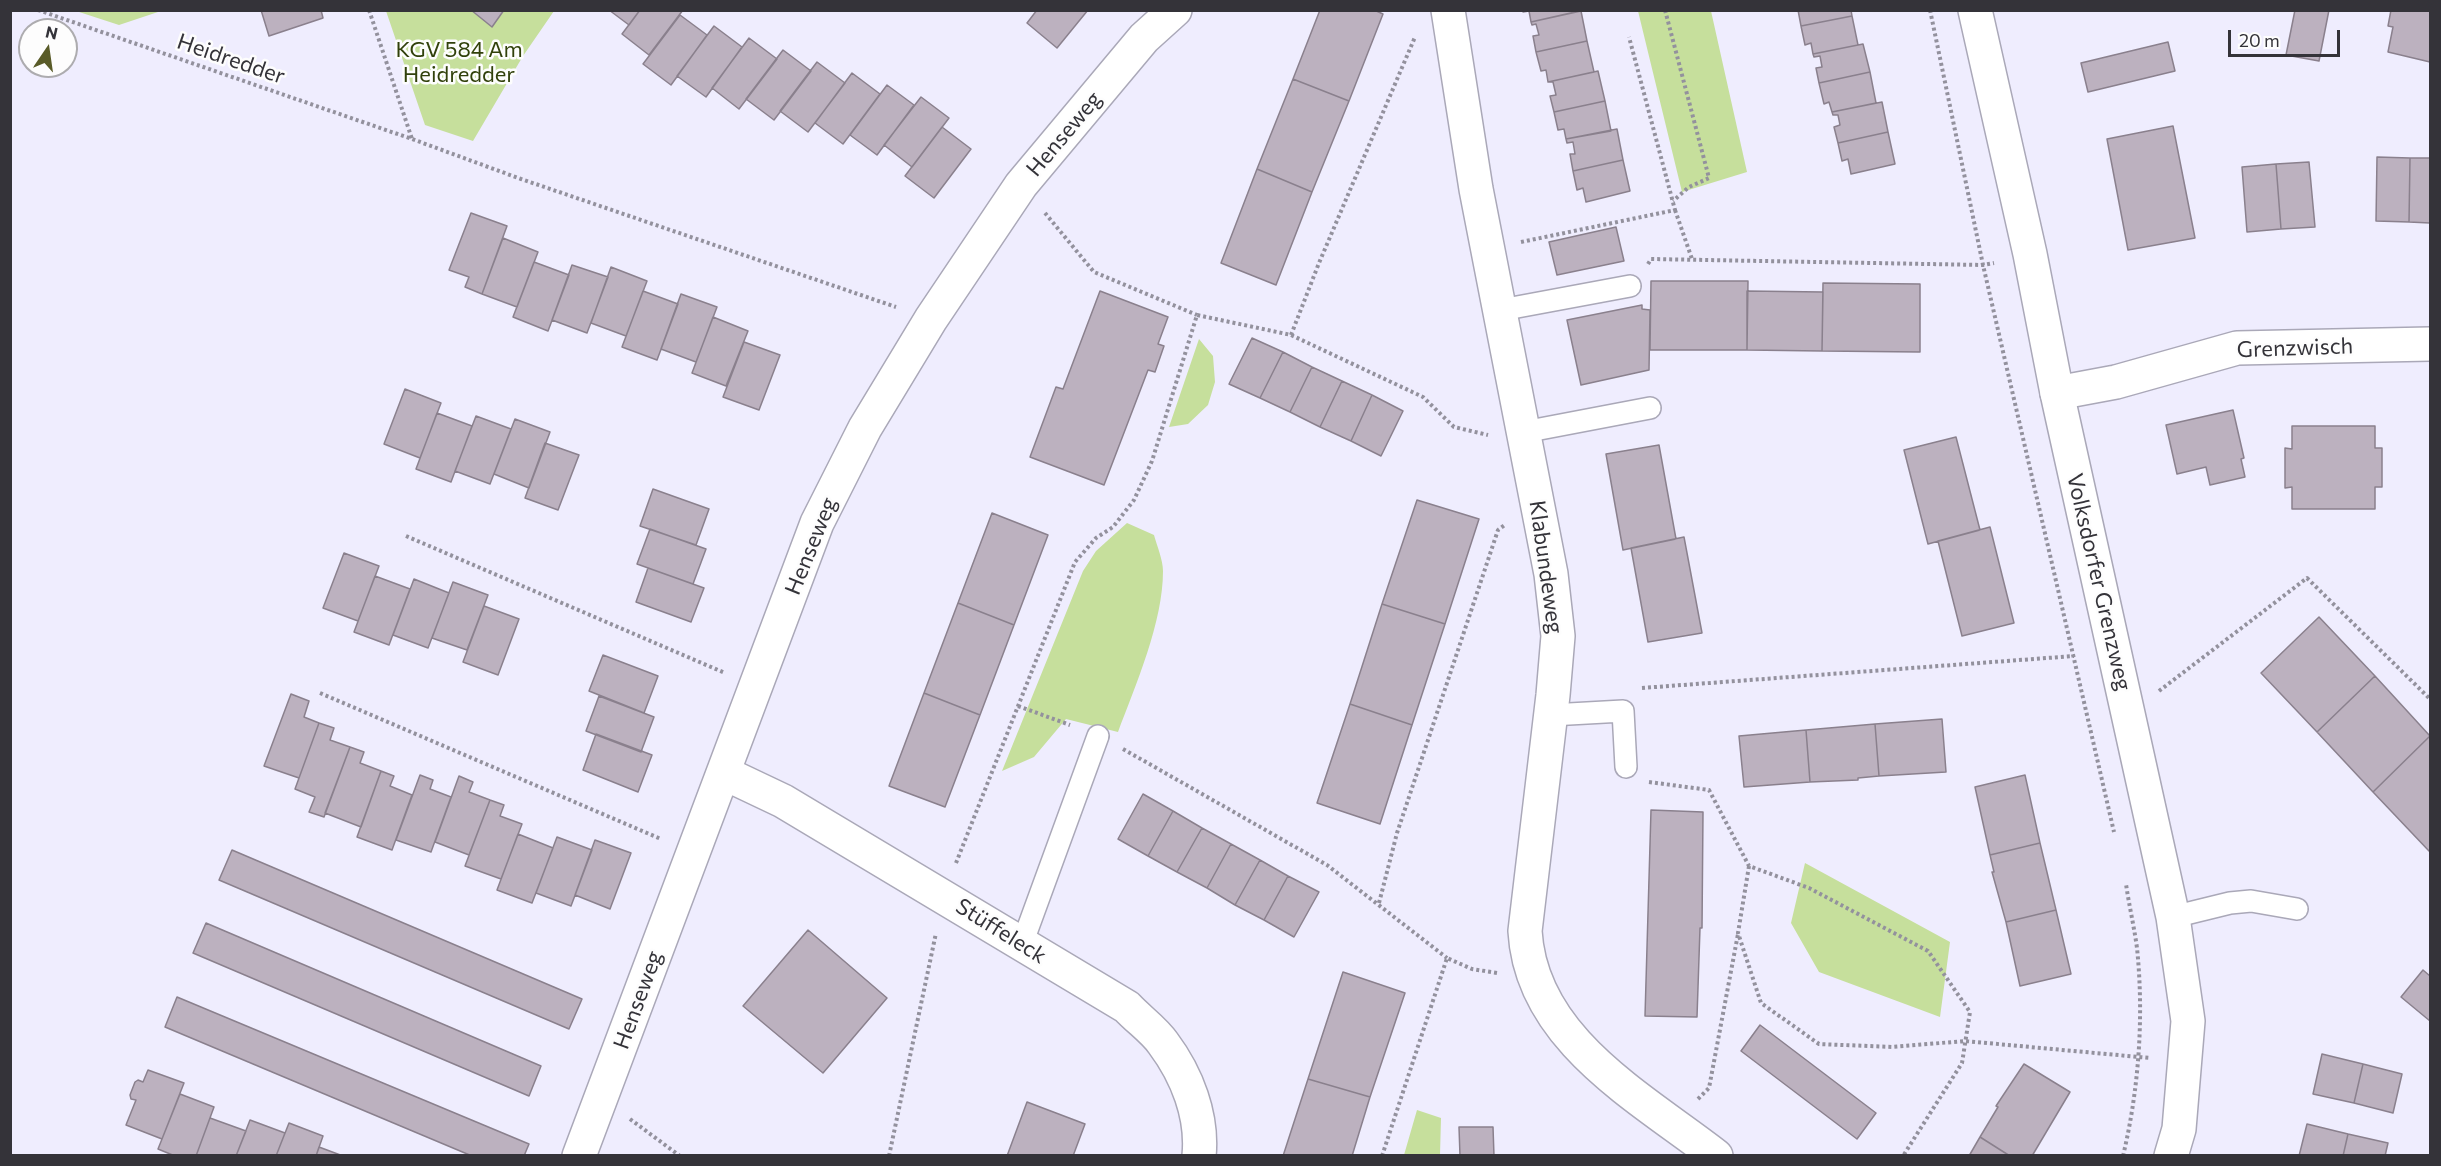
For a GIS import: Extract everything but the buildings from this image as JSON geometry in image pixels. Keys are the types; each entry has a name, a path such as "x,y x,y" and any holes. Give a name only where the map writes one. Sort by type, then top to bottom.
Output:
{"street":[{"name":"Henseweg","path":"579,1155 817,523 865,428 931,319 1021,185 1144,38 1175,10"},
{"name":"Klabundeweg","path":"1448,10 1476,189 1551,574 1558,636 1551,715 1525,931 1526,950 1533,978 1563,1028 1599,1067 1716,1155"},
{"name":"Volksdorfer Grenzweg","path":"1975,10 2173,917 2188,1021 2179,1129 2171,1155"},
{"name":"Grenzwisch","path":"2057,393 2116,382 2237,348 2430,344"},
{"name":"Stüffeleck","path":"724,773 783,801 1127,1007 1163,1042 1190,1088 1201,1135 1199,1155"}],"lane":[{"path":"1501,310 1630,286"},
{"path":"1524,432 1650,408"},
{"path":"1551,715 1623,711 1626,767"},
{"path":"1022,944 1098,735"},
{"path":"2173,917 2230,903 2252,901 2297,909"}],"path":[{"name":"Heidredder","path":"38,10 931,319"},
{"path":"369,10 412,140"},
{"path":"1665,10 1709,178 1689,187 1673,201"},
{"path":"1930,10 1983,265 2115,836"},
{"path":"1291,335 1416,32"},
{"path":"1629,38 1673,201 1692,259"},
{"path":"1021,185 1094,272 1197,315 1291,335 1423,397 1454,427"},
{"path":"1488,249 1676,210"},
{"path":"1630,286 1641,278 1651,259 1983,265 2030,254"},
{"path":"890,1155 944,896 1075,562 1096,537 1113,526 1134,500 1143,480 1165,422 1197,315"},
{"path":"1379,903 1397,833 1498,530 1536,499"},
{"path":"406,536 756,686"},
{"path":"2128,714 2307,578 2430,699"},
{"path":"1639,689 2074,656 2114,650"},
{"path":"320,693 693,853"},
{"path":"1017,706 1098,735 1327,865 1379,903 1447,958 1472,969 1533,978"},
{"path":"1648,770 1649,782 1709,790 1749,866 1709,1088 1674,1123"},
{"path":"1749,866 1809,888 1928,951 1970,1012 1962,1063 1903,1155"},
{"path":"2123,1155 2138,1055 2140,1003 2137,948 2125,881"},
{"path":"1738,933 1761,1003 1819,1044 1892,1047 1965,1041 2138,1055 2185,1065"},
{"path":"1382,1155 1447,958"},
{"path":"602,1098 680,1155"}],"green space":[{"path":"76,11 161,11 119,25"},
{"name":"KGV 584 Am Heidredder","path":"386,11 554,11 523,56 473,141 425,125"},
{"path":"1638,11 1711,11 1747,172 1682,192"},
{"path":"1199,339 1213,356 1215,382 1208,405 1188,424 1169,427"},
{"path":"1127,523 1154,535 1163,571 1162,591 1154,632 1118,732 1066,719 1034,757 1002,771 1083,571 1096,551"},
{"path":"1805,863 1950,942 1940,1017 1819,972 1791,923"},
{"path":"1417,1110 1441,1118 1440,1155 1404,1155"}]}
